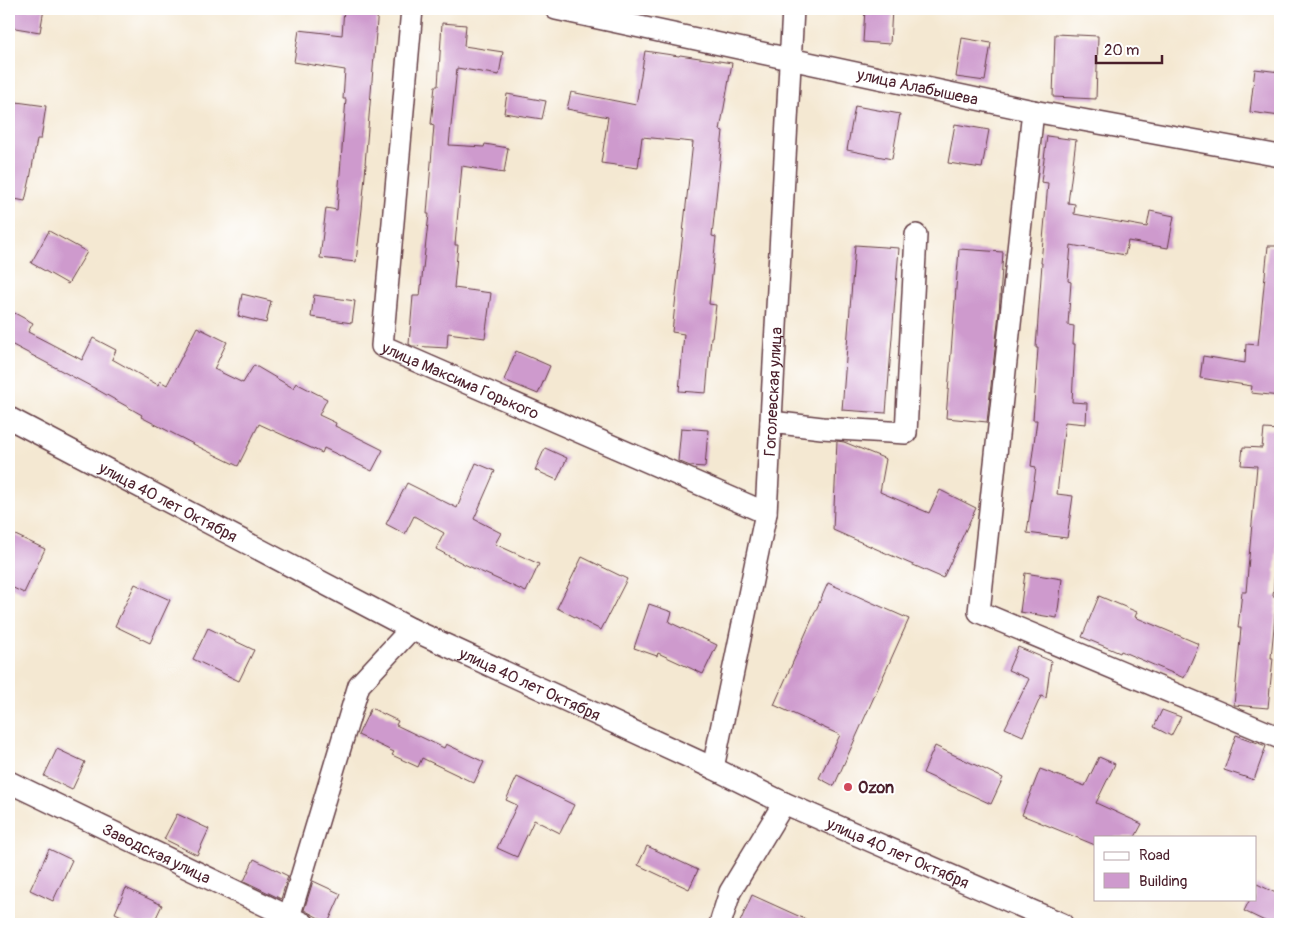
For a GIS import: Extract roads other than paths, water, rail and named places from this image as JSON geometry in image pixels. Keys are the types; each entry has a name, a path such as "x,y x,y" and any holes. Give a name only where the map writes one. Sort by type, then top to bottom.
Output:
{"street":[{"name":"улица Максима Горького","path":"412,9 382,346 766,513"},
{"name":"улица Алабышева","path":"556,9 1033,111 1280,156"},
{"name":"Гоголевская улица","path":"713,768 766,513 793,9"},
{"path":"1033,111 978,612 1280,738"},
{"path":"771,422 822,428 906,433 916,235"},
{"name":"улица 40 лет Октября","path":"9,418 411,629 713,768 784,803 1062,924"},
{"path":"294,922 359,685 411,629"},
{"name":"Заводская улица","path":"9,782 294,922"},
{"path":"720,924 730,892 784,803"}],"place":[{"name":"Ozon","path":"848,787"}]}
